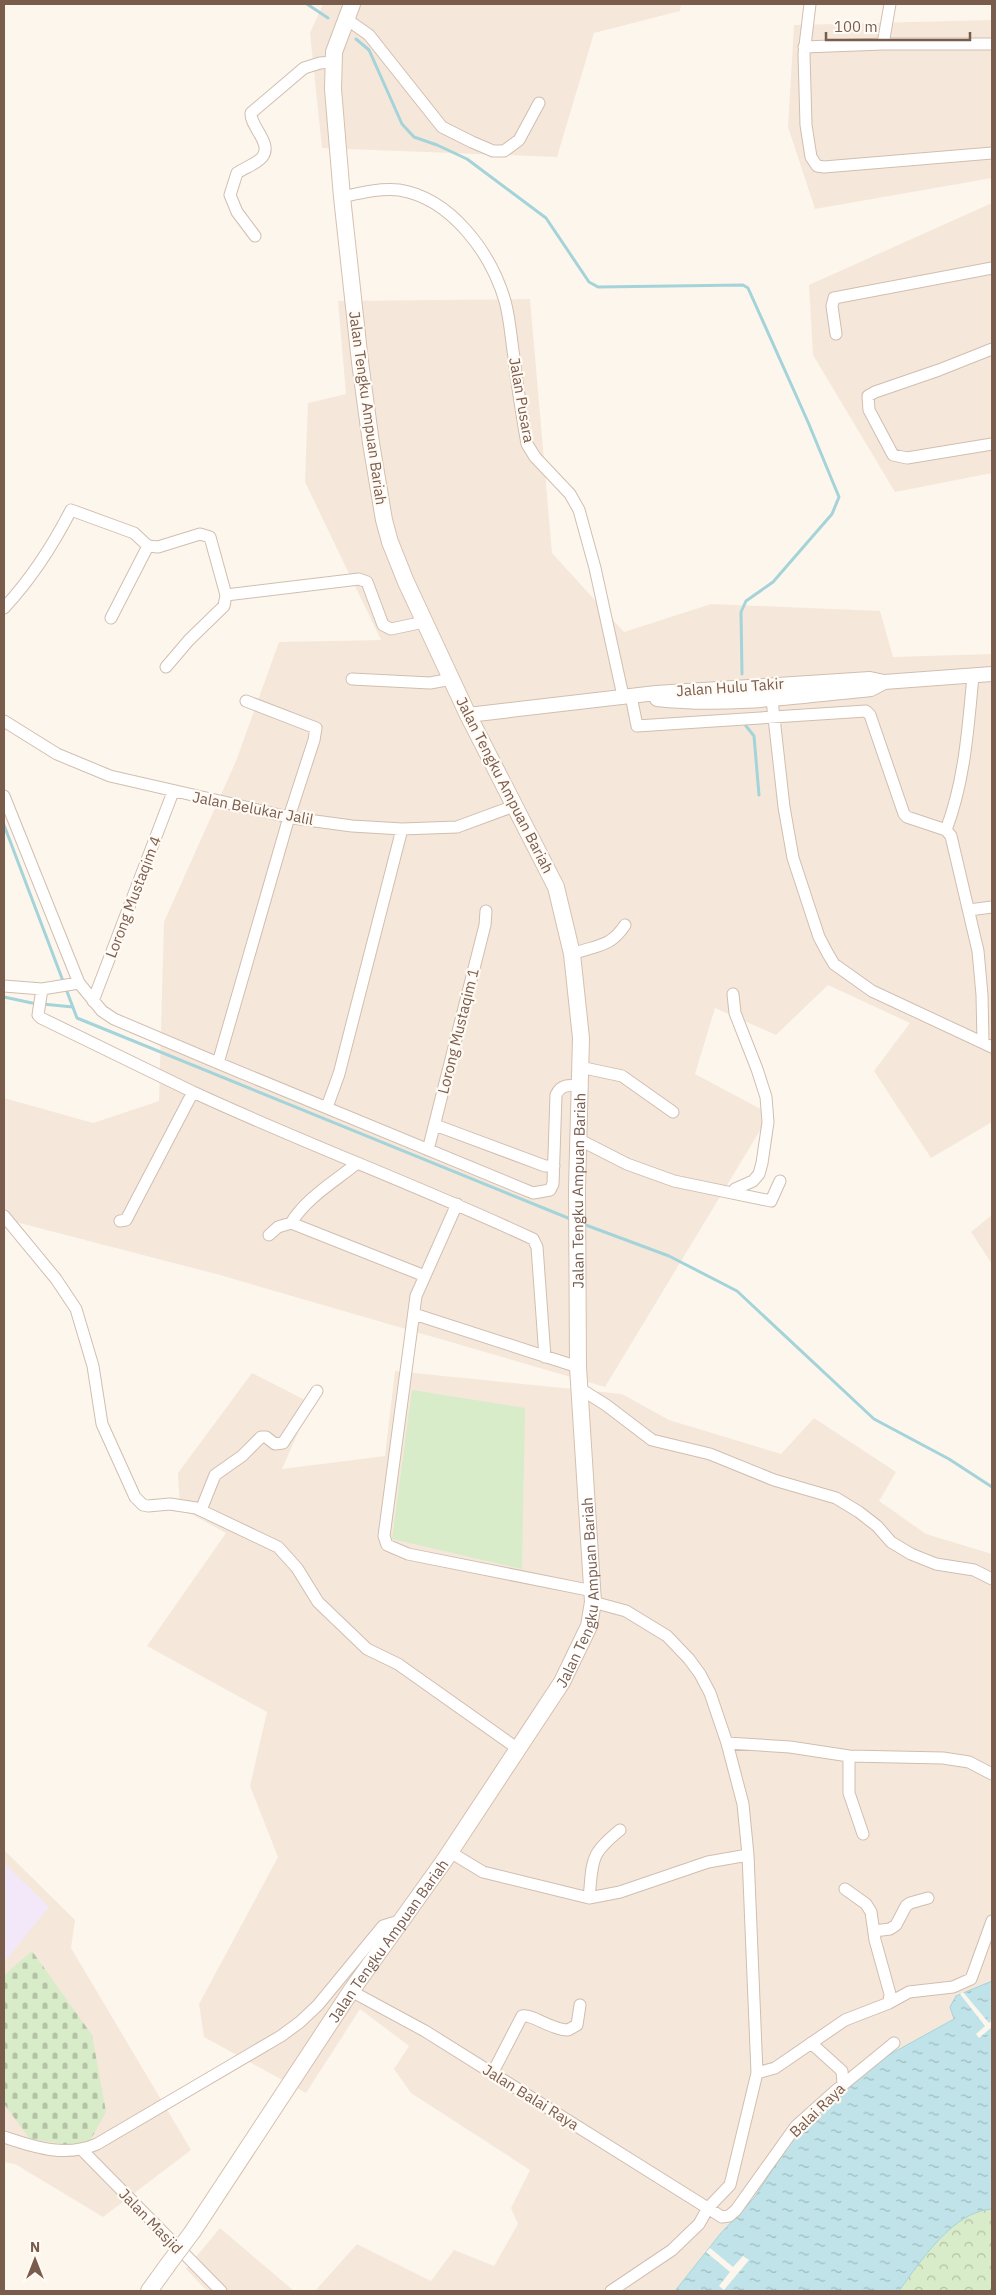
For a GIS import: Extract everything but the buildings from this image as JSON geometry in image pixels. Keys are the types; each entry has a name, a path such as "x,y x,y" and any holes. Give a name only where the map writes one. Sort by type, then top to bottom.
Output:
{"main road":[{"name":"Jalan Tengku Ampuan Bariah","path":"149,2291 192,2230 351,1991 399,1921 450,1852 562,1682 589,1626 593,1597 578,1367 576,1190 581,1038 572,954 556,888 544,860 514,806 468,714 424,622 390,542 381,504 371,443 342,197 333,62 348,11"}],"street":[{"path":"810,4 804,47 806,125 811,157 817,166 824,168 992,153"},
{"path":"883,44 890,4"},
{"path":"348,11 442,127 472,142 493,151 504,151 519,140 539,103"},
{"path":"804,47 883,44 992,44"},
{"path":"255,236 238,212 230,195 237,173 263,158 265,152 265,144 251,119 251,113 304,68 320,63 333,62"},
{"name":"Jalan Pusara","path":"342,197 374,190 398,190 418,196 441,208 462,227 496,275 505,302 528,444 535,457 570,494 579,510 627,696 637,726 774,717"},
{"path":"836,334 832,306 834,298 992,268"},
{"path":"992,349 875,392 868,396 867,403 869,410 896,457 906,458 992,444"},
{"path":"4,608 26,585 42,563 71,510 134,533 148,546 158,547 200,534 210,537 226,596 224,606 189,640 166,667"},
{"path":"111,618 148,546"},
{"path":"226,596 359,579 367,582 383,625 386,628 391,629 424,622"},
{"name":"Jalan Hulu Takir","path":"468,714 656,693 770,684 870,679 884,682 992,674"},
{"path":"946,830 955,803 966,755 973,676"},
{"path":"352,679 430,683 452,679"},
{"path":"647,695 656,699 692,702 772,699 872,689 884,682"},
{"path":"770,684 784,807 793,858 819,937 834,964 872,991 988,1045 987,1001 978,951 951,836 946,830 907,818 904,814 870,714 866,711 774,717"},
{"path":"218,1063 316,728 246,701"},
{"name":"Jalan Belukar Jalil","path":"4,721 66,758 110,776 173,792 289,817 352,826 402,829 458,827 514,806"},
{"name":"Lorong Mustaqim 4","path":"93,1002 173,792"},
{"path":"4,796 76,983 102,1011 121,1022 533,1193 550,1190 554,1184 556,1095 559,1089 566,1085 580,1086"},
{"path":"327,1107 339,1074 402,829"},
{"path":"969,910 992,907"},
{"name":"Lorong Mustaqim 1","path":"428,1150 485,925 486,911"},
{"path":"572,954 608,944 625,925"},
{"path":"4,986 42,992 56,986 76,983"},
{"path":"42,992 38,1012 41,1018 57,1027 193,1092 356,1164 456,1204 533,1239 537,1247 545,1357"},
{"path":"733,994 735,1013 766,1097 768,1122 759,1174 753,1180 734,1189 733,1193"},
{"path":"580,1067 622,1076 673,1112"},
{"path":"120,1221 126,1220 193,1092"},
{"path":"435,1125 544,1166 554,1166"},
{"path":"578,1139 627,1164 674,1181 771,1201 780,1181"},
{"path":"291,1224 308,1203 356,1164"},
{"path":"456,1204 416,1296 384,1536 387,1545 408,1554 593,1597 626,1611 667,1636 689,1659 710,1693 727,1743 743,1804 748,1855 757,2073 730,2185 708,2208 699,2224 672,2250 611,2291"},
{"path":"4,1216 56,1279 76,1309 93,1366 102,1424 135,1497 148,1506 170,1504 200,1510 278,1548 297,1568 318,1602 367,1649 398,1664 518,1749"},
{"path":"269,1235 278,1227 291,1224 425,1276"},
{"path":"414,1314 578,1367"},
{"path":"579,1388 606,1405 652,1440 710,1454 774,1480 836,1498 859,1512 877,1526 891,1542 911,1554 936,1564 974,1570 992,1579"},
{"path":"200,1510 215,1475 242,1456 261,1437 266,1437 275,1444 283,1443 317,1391"},
{"path":"727,1743 790,1747 848,1756 943,1758 969,1762 992,1774"},
{"path":"848,1756 850,1793 863,1834"},
{"path":"589,1898 594,1859 600,1846 620,1830"},
{"path":"450,1852 483,1872 589,1898 620,1892 708,1862 748,1855"},
{"path":"844,1889 869,1907 890,1994 889,2003"},
{"path":"874,1931 890,1929 896,1925 906,1906 928,1898"},
{"path":"4,2137 49,2149 82,2150 281,2036 318,2005 383,1926 399,1921"},
{"path":"757,2073 775,2068 845,2020 889,2003 909,1992 953,1987 971,1979 992,1921"},
{"name":"Jalan Balai Raya","path":"351,1991 425,2031 493,2072 708,2208"},
{"path":"493,2072 522,2016 555,2029 568,2030 576,2025 580,2005"},
{"path":"811,2043 842,2071 843,2084"},
{"name":"Balai Raya","path":"708,2208 722,2217 729,2216 736,2210 796,2126 843,2084 894,2043"},
{"name":"Jalan Masjid","path":"82,2150 221,2291"}],"shaded area":[{"path":"323,4 681,4 680,11 594,33 557,157 322,148 310,33"},
{"path":"992,20 992,178 815,209 788,127 794,25"},
{"path":"992,203 992,473 895,492 813,355 809,285"},
{"path":"530,299 552,553 624,632 711,604 880,611 893,657 992,654 992,1122 931,1158 874,1071 910,1023 828,985 776,1035 715,1008 695,1074 770,1114 605,1387 220,1275 4,1219 4,1098 93,1123 159,1101 164,922 236,761 279,642 381,640 305,482 308,403 346,394 338,301"},
{"path":"992,1215 992,1264 971,1232"},
{"path":"395,1371 622,1394 669,1420 781,1454 814,1418 896,1472 879,1501 926,1534 992,1554 992,1981 956,1996 950,2007 954,2019 894,2052 780,2157 754,2198 721,2233 675,2291 315,2291 357,2244 431,2281 454,2250 494,2266 518,2224 511,2208 530,2170 411,2093 394,2069 409,2046 360,2009 306,2093 204,2037 199,2004 278,1857 250,1786 267,1712 147,1646 226,1533 180,1508 178,1473 252,1373 311,1403 282,1469 385,1456"},
{"path":"4,1850 75,1920 71,1948 191,2150 103,2217 15,2164 4,2162"},
{"path":"4,1863 49,1907 4,1962"},
{"path":"220,2228 294,2291 207,2291 186,2269"}],"green space":[{"path":"412,1390 525,1408 522,1569 392,1539"},
{"path":"32,1951 92,2035 106,2112 91,2139 77,2146 30,2139 4,2104 4,1975"},
{"path":"992,2209 992,2291 899,2291 927,2253 951,2228 978,2212"}],"water":[{"path":"992,1981 992,2209 978,2212 951,2228 927,2253 899,2291 675,2291 721,2233 754,2198 798,2131 813,2116 885,2057 954,2019 950,2007 956,1996"}],"pier":[{"path":"963,1992 989,2023 992,2020 992,2027 979,2038 976,2034 985,2026 960,1994"},
{"path":"710,2248 733,2267 743,2256 749,2260 724,2290 719,2286 730,2272 706,2252"}],"waterway":[{"path":"307,4 328,18"},
{"path":"356,39 369,50 402,124 414,137 467,159 546,218 589,282 598,287 743,285 748,288 808,422 839,497 832,514 773,582 746,601 741,612 742,674"},
{"path":"746,726 754,736 759,795"},
{"path":"4,825 77,1018 573,1220"},
{"path":"4,997 32,1003 73,1007"},
{"path":"583,1224 669,1256 737,1291 874,1419 949,1459 992,1487"}]}
